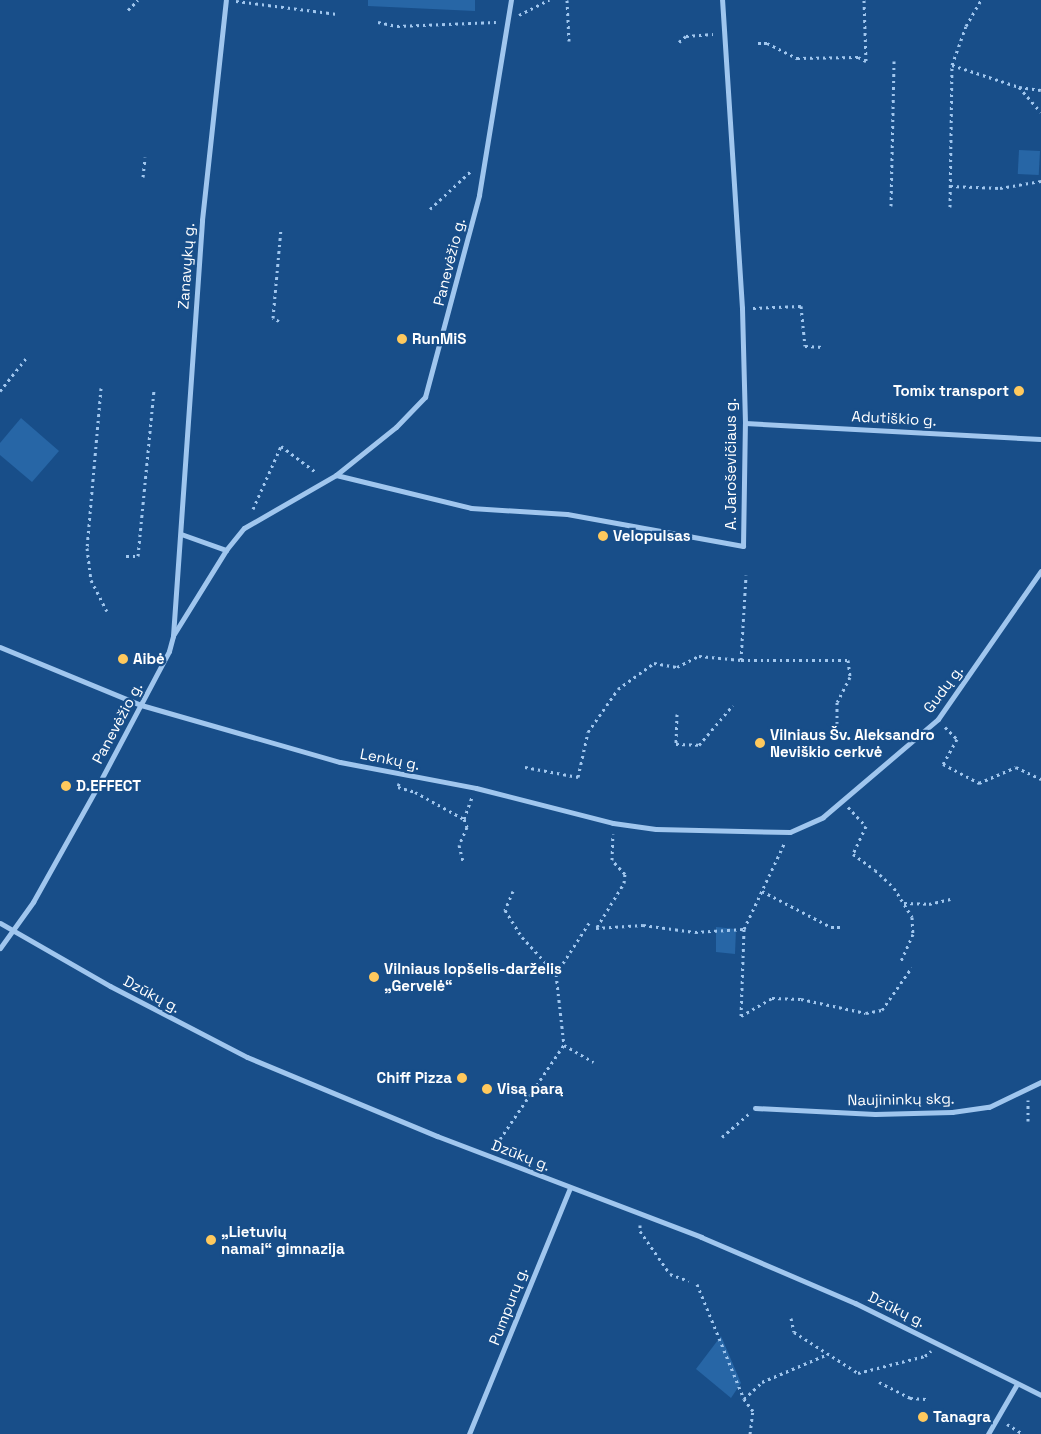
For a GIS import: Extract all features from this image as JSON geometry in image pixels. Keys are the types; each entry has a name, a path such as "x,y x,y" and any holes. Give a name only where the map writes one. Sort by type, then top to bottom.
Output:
{"street":[{"name":"Zanavykų g.","path":"180,534 202,220 226,0"},
{"name":"Panevėžio g.","path":"0,948 56,862 141,705 173,636 226,550 244,528 336,475 396,428 425,398 468,240 486,154 511,0"},
{"name":"A. Jaroševičiaus g.","path":"336,475 471,508 567,514 743,546 745,423 742,308 722,0"},
{"name":"Adutiškio g.","path":"745,423 1041,439"},
{"path":"180,534 226,550"},
{"name":"Panevėžio g.","path":"173,636 180,534"},
{"name":"Gudų g.","path":"790,832 823,817 938,719 1041,571"},
{"name":"Lenkų g.","path":"0,647 141,705 340,762 476,788 613,823 656,829 790,832"},
{"name":"Dzūkų g.","path":"0,923 110,986 247,1057 570,1188 640,1214 855,1303 1041,1396"},
{"name":"Naujininkų skg.","path":"755,1108 875,1114 952,1112 989,1106 1028,1091 1041,1082"},
{"name":"Pumpurų g.","path":"469,1434 570,1188"},
{"path":"988,1434 1017,1384"}],"path":[{"path":"128,10 138,0"},
{"path":"509,17 549,0"},
{"path":"568,0 569,40"},
{"path":"758,43 767,43 797,58 858,58 866,61 864,0"},
{"path":"950,207 952,65 966,26 981,0"},
{"path":"244,2 337,14"},
{"path":"378,22 397,26 493,23"},
{"path":"679,42 686,36 724,34"},
{"path":"891,206 894,61"},
{"path":"952,65 1019,86 1041,90"},
{"path":"1019,86 1041,112"},
{"path":"143,177 145,157"},
{"path":"430,209 467,175"},
{"path":"950,186 1000,188 1041,181"},
{"path":"279,321 273,318 281,229"},
{"path":"742,308 801,306 805,346 824,347"},
{"path":"0,391 27,357"},
{"path":"101,388 87,548 91,580 107,611"},
{"path":"126,556 138,556 154,391"},
{"path":"244,528 281,446 326,480"},
{"path":"741,660 746,575"},
{"path":"524,767 578,777 588,732 618,689 654,663 677,666 699,656 741,660 848,660 850,677 837,702 837,734"},
{"path":"677,714 676,744 699,745 733,704"},
{"path":"938,719 957,739 944,764 979,784 1016,767 1041,779"},
{"path":"400,774 398,787 422,795 464,820 468,828 459,845 463,861"},
{"path":"464,820 476,788"},
{"path":"842,802 866,826 853,854 876,870 912,917 913,934 901,961"},
{"path":"613,823 612,860 625,874 624,883 596,928 643,925 695,932 744,929"},
{"path":"790,832 744,929 741,1016 772,998 801,999 866,1013 882,1010 912,967"},
{"path":"500,1139 564,1044 556,974 522,937 505,910 514,892"},
{"path":"762,892 831,927 841,926"},
{"path":"903,903 929,904 950,899"},
{"path":"556,974 589,923"},
{"path":"564,1044 594,1062"},
{"path":"1028,1091 1028,1121"},
{"path":"722,1137 755,1108"},
{"path":"640,1214 640,1231 670,1274 690,1281"},
{"path":"698,1284 744,1399 753,1411 750,1434"},
{"path":"791,1318 794,1332 858,1373 925,1356 939,1344"},
{"path":"744,1399 762,1382 828,1354"},
{"path":"878,1382 910,1398 926,1399"},
{"path":"998,1418 1023,1434"}],"shaded area":[{"path":"368,0 475,0 475,11 368,6"},
{"path":"1019,150 1040,151 1039,175 1018,174"},
{"path":"21,418 59,451 32,482 0,455 0,443"},
{"path":"716,927 736,929 735,954 716,952"},
{"path":"721,1336 741,1383 731,1398 696,1369"}],"place":[{"name":"RunMiS","path":"402,339"},
{"name":"Tomix transport","path":"1019,391"},
{"name":"Velopulsas","path":"603,536"},
{"name":"Aibė","path":"123,659"},
{"name":"Vilniaus Šv. Aleksandro Neviškio cerkvė","path":"760,743"},
{"name":"D.EFFECT","path":"66,786"},
{"name":"Vilniaus lopšelis-darželis „Gervelė“","path":"374,977"},
{"name":"Chiff Pizza","path":"462,1078"},
{"name":"Visą parą","path":"487,1089"},
{"name":"„Lietuvių namai“ gimnazija","path":"211,1240"},
{"name":"Tanagra","path":"923,1417"}]}
